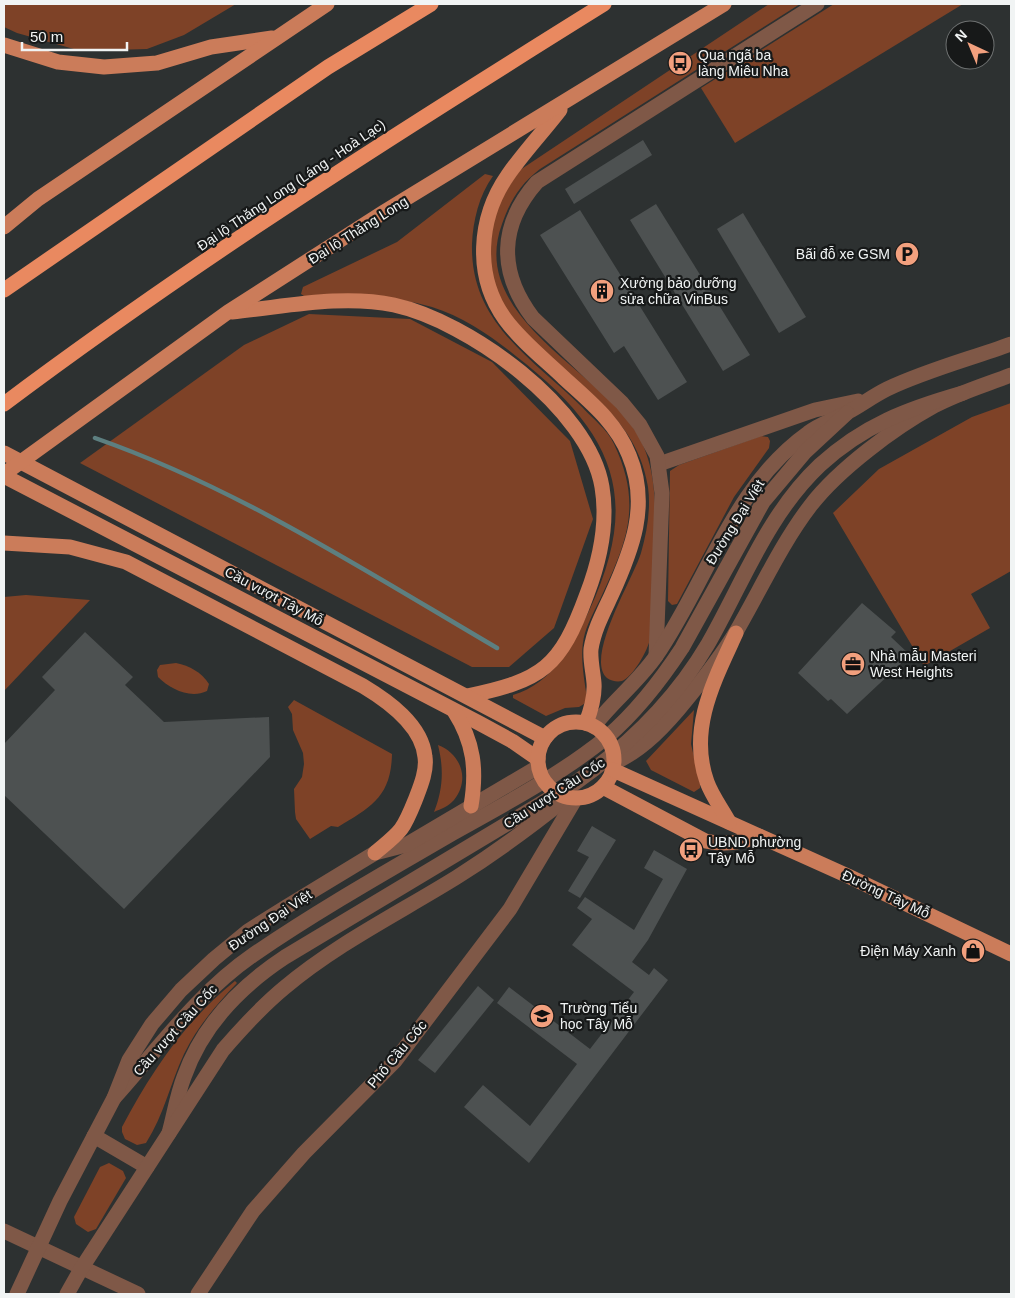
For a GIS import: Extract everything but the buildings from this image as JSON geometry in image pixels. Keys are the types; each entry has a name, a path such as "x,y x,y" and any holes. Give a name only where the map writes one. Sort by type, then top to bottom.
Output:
{"highway":[{"path":"4,290 328,67 431,4"},
{"name":"Đại lộ Thăng Long (Láng - Hoà Lạc)","path":"4,404 90,340 382,143 604,4"}],"main road":[{"path":"4,227 38,200 327,4"},
{"name":"Đại lộ Thăng Long","path":"4,475 228,312 384,212 724,4"},
{"path":"4,45 58,62 104,67 157,63 211,47 276,38"},
{"path":"567,101 507,175 489,215 484,233 483,251 485,275 491,296 505,320 605,415 619,434 630,456 639,508 635,536 598,624 591,649 594,698 590,724"},
{"path":"228,312 307,303 359,302 394,306 422,314 453,327 495,353 547,398 577,431 595,463 602,485 604,509 598,558 580,613 560,653 548,666 515,684 467,696"},
{"name":"Cầu vượt Tây Mỗ","path":"4,453 545,738"},
{"name":"Cầu vượt Tây Mỗ","path":"4,475 512,741 538,763"},
{"path":"4,543 70,547 126,562 363,686 386,700 414,730 426,756 424,772 414,804 401,828 375,853"},
{"path":"729,822 708,784 701,764 699,741 701,722 716,677 736,632"},
{"path":"453,710 469,740 476,774 471,806"},
{"path":"563,724 590,724 601,731 612,745 614,766 603,787 595,793 572,798 548,786 538,763 540,748 545,738 563,724"},
{"name":"Đường Tây Mỗ","path":"614,766 1011,954"},
{"path":"603,787 705,841 722,844 740,843 759,836"}],"street":[{"path":"656,656 662,493 659,464 640,425 622,403 533,318 524,307 517,294 508,267 508,241 514,217 527,193 551,172 817,4"},
{"name":"Đường Đại Việt","path":"590,724 635,683 656,656 685,609 722,539 760,480 776,461 807,433 826,421 847,413 871,398 917,376 1011,344"},
{"path":"614,766 630,756 673,717 708,673 736,632 787,540 811,505 830,484 903,426 934,406 1011,375"},
{"name":"Cầu vượt Cầu Cốc","path":"169,1133 184,1078 202,1040 221,1013 263,972 331,928 575,783 607,760 636,734 672,695 707,646 776,518 820,466 841,448 880,422 911,408 963,393"},
{"path":"659,464 815,410 871,398"},
{"name":"Cầu vượt Cầu Cốc","path":"114,1098 181,1019 216,983 265,947 557,772 613,730 668,670 699,620 763,502 819,437 847,413"},
{"name":"Đường Đại Việt","path":"17,1294 38,1248 114,1098 129,1060 152,1024 181,990 214,958 248,931 375,853 406,845 538,763"},
{"path":"67,1294 81,1269 223,1050 251,1018 284,987 324,958 458,876 572,798"},
{"name":"Phố Cầu Cốc","path":"198,1294 253,1211 304,1153 395,1060 510,909 572,798"},
{"path":"94,1136 147,1167"},
{"path":"4,1231 81,1269 138,1294"}],"shaded area":[{"path":"4,4 236,4 184,35 147,49 81,51 17,33 4,27"},
{"path":"769,4 800,4 540,169 516,194 502,224 496,256 502,285 518,312 539,336 613,404 638,435 650,464 655,505 650,639 643,656 631,674 622,681 614,681 607,678 602,668 602,653 613,617 641,553 648,520 648,487 639,455 623,427 602,403 529,337 509,312 491,278 491,231 493,220 501,200 520,170"},
{"path":"834,4 963,4 735,143 701,88"},
{"path":"485,174 493,176 484,191 478,208 472,244 474,272 481,296 493,317 508,337 600,424 608,434 623,465 628,485 628,521 625,539 611,575 588,623 583,641 583,666 587,698 584,704 579,707 565,708 546,716 513,698 513,695 539,682 560,662 576,637 589,611 605,572 613,537 615,504 611,474 599,446 581,418 557,391 504,347 458,317 432,307 401,300 369,297 304,296 301,294 303,287 397,242"},
{"path":"309,314 410,319 492,362 570,441 593,519 554,628 509,667 472,667 80,463 244,345"},
{"path":"1011,403 1011,571 971,594 990,628 924,666 833,513 879,469 972,417"},
{"path":"761,436 768,437 770,441 769,448 734,497 677,604 672,605 668,601 670,471 679,465"},
{"path":"26,595 90,600 4,691 4,597"},
{"path":"176,663 199,673 209,684 207,691 194,694 181,692 158,677 157,670 160,665"},
{"path":"294,700 392,754 388,781 377,799 338,827 331,826 310,839 296,819 295,812 294,789 302,777 304,764 303,753 293,730 292,714 288,707"},
{"path":"694,710 691,744 700,788 694,792 651,770 646,761"},
{"path":"438,745 446,749 457,760 461,768 462,784 452,802 434,812 442,779"},
{"path":"235,981 237,983 208,1017 189,1044 179,1065 158,1122 146,1143 137,1145 125,1139 122,1127 145,1086 171,1048 217,996"},
{"path":"109,1163 123,1171 126,1178 96,1229 88,1232 76,1224 74,1217 100,1167"}],"waterway":[{"path":"95,438 148,458 251,506 350,561 497,648"}],"place":[{"name":"Qua ngã ba làng Miêu Nha","path":"680,63"},
{"name":"Bãi đỗ xe GSM","path":"907,254"},
{"name":"Xưởng bảo dưỡng sửa chữa VinBus","path":"602,291"},
{"name":"Nhà mẫu Masteri West Heights","path":"853,664"},
{"name":"UBND phường Tây Mỗ","path":"691,850"},
{"name":"Điện Máy Xanh","path":"973,951"},
{"name":"Trường Tiểu học Tây Mỗ","path":"542,1016"}]}
